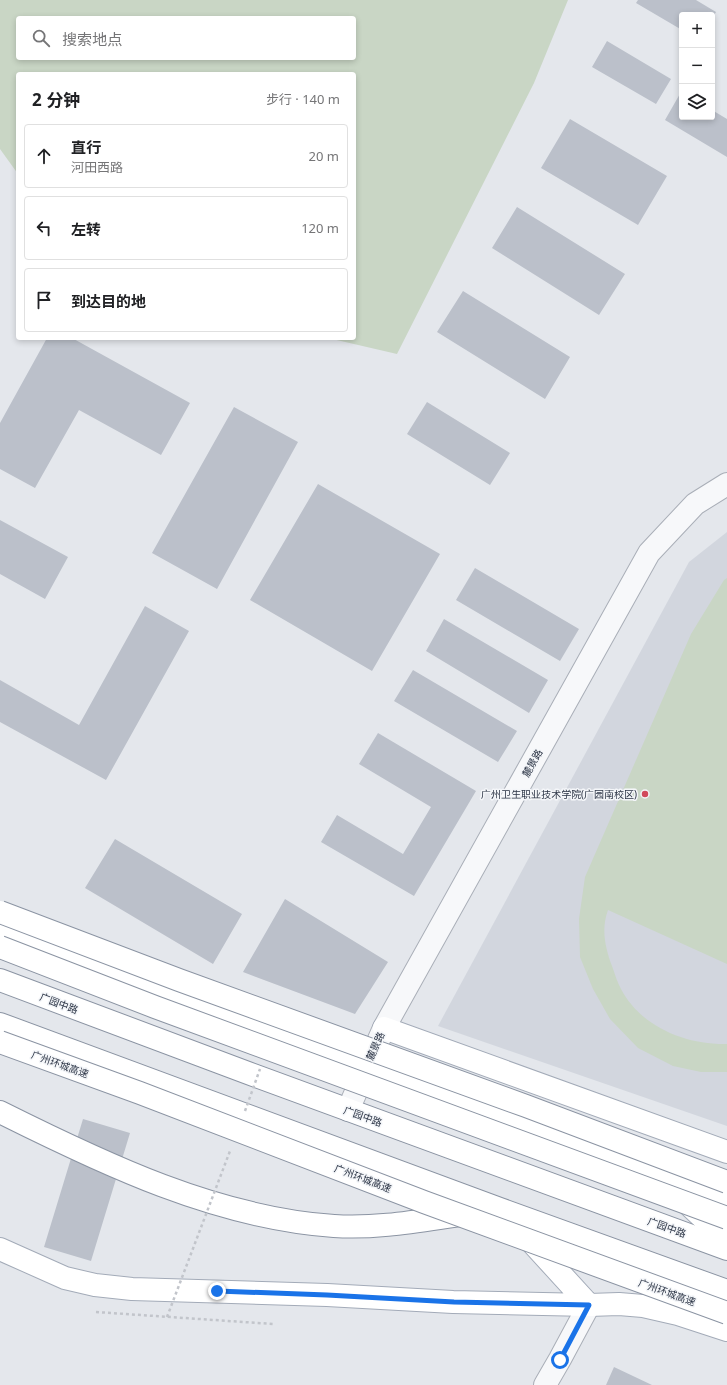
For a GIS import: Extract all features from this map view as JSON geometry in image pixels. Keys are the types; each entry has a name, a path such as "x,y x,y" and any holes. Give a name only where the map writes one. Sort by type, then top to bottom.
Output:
{"main road":[{"path":"0,912 179,980 526,1106 727,1182"},
{"path":"0,935 727,1201"},
{"path":"0,948 162,1010 727,1218"},
{"name":"广园中路","path":"0,980 727,1249"},
{"path":"0,1024 500,1209 727,1291"},
{"path":"384,1028 727,1152"},
{"name":"广州环城高速","path":"0,1042 148,1096 424,1202 727,1314"},
{"path":"0,1112 78,1151 154,1182 216,1204 275,1218 335,1226 391,1225 500,1209"},
{"path":"658,1175 727,1241"},
{"path":"500,1209 589,1305"},
{"path":"0,1249 65,1278 95,1285 132,1289 327,1295 454,1302 589,1305 619,1304 643,1306 678,1314 727,1330"}],"street":[{"name":"麓景路","path":"348,1110 384,1028 649,553 695,504 727,484"},
{"path":"545,1385 589,1305"}],"path":[{"path":"243,1116 262,1064"},
{"path":"167,1317 232,1146"},
{"path":"96,1312 273,1324"}],"shaded area":[{"name":"广州卫生职业技术学院(广园南校区)","path":"727,532 727,1126 438,1026 689,562"}],"green space":[{"path":"0,0 568,0 534,83 397,354 337,340 356,340 356,72 16,72 16,171 0,149"},
{"path":"727,578 727,964 608,910 604,931 606,945 617,981 630,1002 640,1014 666,1031 681,1037 696,1041 727,1044 727,1072 701,1072 673,1066 638,1048 610,1019 593,989 580,957 579,919 585,877 691,634 724,580"}],"building":[{"path":"638,0 696,0 716,12 715,14 715,12 679,12 679,28 636,3"},
{"path":"607,41 671,79 656,104 592,67"},
{"path":"679,96 679,120 715,120 715,112 727,119 727,157 665,120"},
{"path":"570,119 667,176 638,225 541,168"},
{"path":"517,207 625,274 599,315 492,248"},
{"path":"463,291 570,357 545,399 437,332"},
{"path":"46,340 76,340 190,403 161,455 79,410 35,488 0,469 0,423"},
{"path":"427,402 510,453 490,485 407,434"},
{"path":"234,407 298,442 217,589 152,553"},
{"path":"318,484 440,554 372,671 250,600"},
{"path":"0,520 68,557 45,599 0,574"},
{"path":"475,568 579,629 560,661 456,600"},
{"path":"145,606 189,631 106,780 0,722 0,680 79,725"},
{"path":"444,619 548,680 529,713 426,651"},
{"path":"413,670 517,731 498,762 394,701"},
{"path":"378,733 476,791 414,896 321,842 337,815 403,854 431,807 359,764"},
{"path":"115,839 242,914 213,964 85,888"},
{"path":"285,899 388,962 355,1014 243,972"},
{"path":"83,1119 130,1133 91,1261 44,1247"},
{"path":"614,1367 652,1385 606,1385"}],"place":[{"name":"广州卫生职业技术学院(广园南校区)","path":"645,794"}],"route":[{"path":"217,1291 454,1302 589,1305 560,1360"}]}
